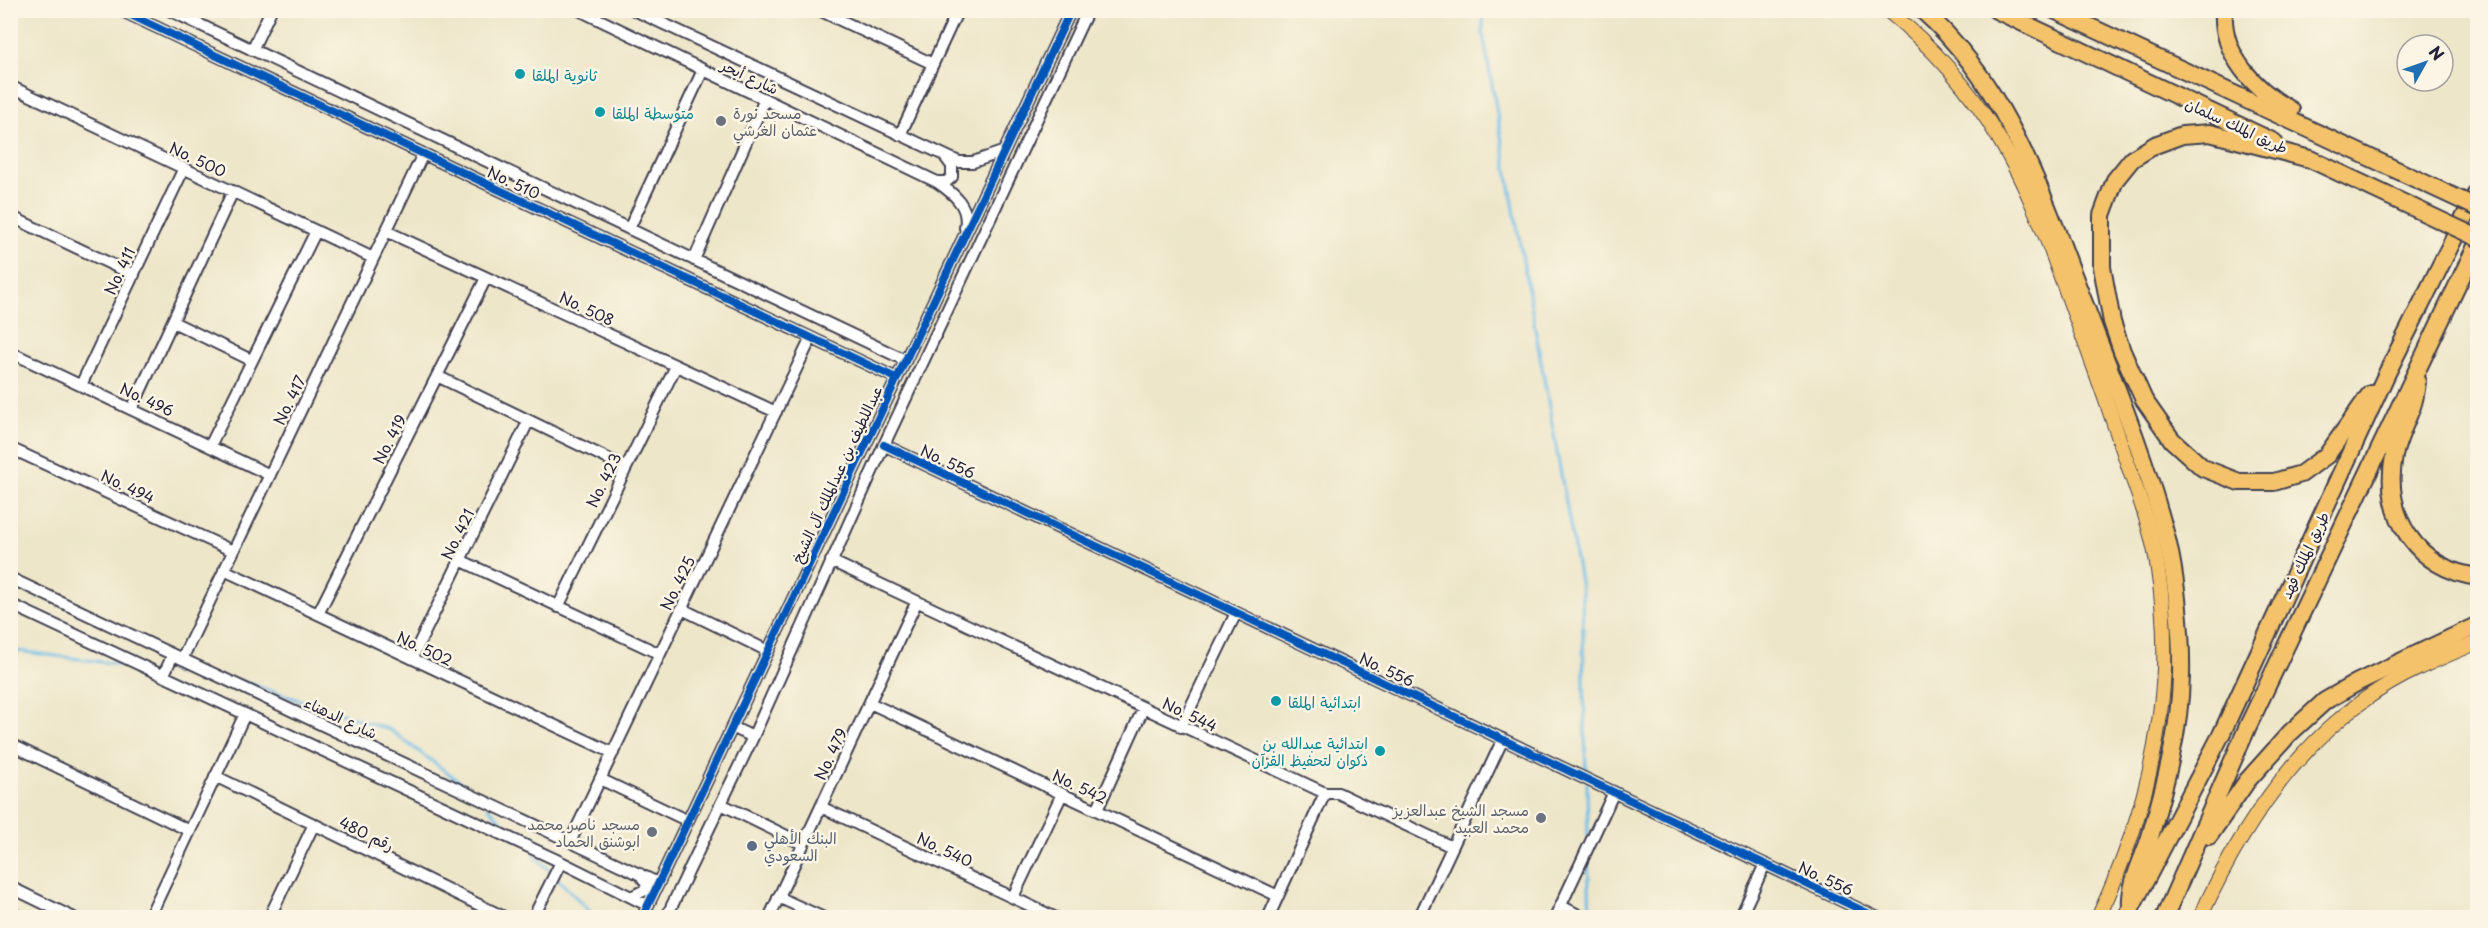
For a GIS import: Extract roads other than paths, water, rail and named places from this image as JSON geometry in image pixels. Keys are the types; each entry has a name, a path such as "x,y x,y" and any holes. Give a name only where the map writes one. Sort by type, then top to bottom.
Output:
{"highway":[{"path":"1922,10 1969,60 1999,104 2025,153 2127,414 2166,533 2177,609 2181,677 2173,748 2149,839 2130,894 2129,912"},
{"name":"طريق الملك سلمان","path":"1996,10 2478,240"},
{"name":"طريق الملك سلمان","path":"2054,10 2478,208"},
{"path":"2224,10 2225,39 2245,74 2271,99 2418,180"},
{"path":"2310,159 2210,133 2182,135 2155,145 2132,159 2115,180 2102,215 2102,267 2112,322 2122,351 2144,400 2172,440 2203,468 2239,482 2274,482 2301,474 2327,455 2387,373"},
{"name":"طريق الملك فهد","path":"2129,912 2222,735 2387,373 2478,190"},
{"name":"طريق الملك فهد","path":"2164,918 2248,726 2478,240"},
{"path":"2422,360 2413,406 2393,457 2392,496 2399,519 2421,552 2445,568 2460,574 2478,577"},
{"path":"2189,864 2247,782 2290,733 2325,700 2478,625"}],"main road":[{"path":"1887,10 1903,23 1952,73 1997,135 2018,172 2064,285 2144,511 2158,568 2164,668 2160,720 2142,804 2098,918"},
{"path":"2200,918 2222,868 2267,797 2313,744 2367,697 2432,661 2478,642"}],"street":[{"name":"No. 510","path":"120,10 896,378"},
{"name":"No. 510","path":"169,10 904,360"},
{"path":"252,50 271,10"},
{"name":"شارع أبحر","path":"579,10 937,182 958,197 967,219 960,245"},
{"name":"شارع أبحر","path":"634,10 959,162 974,162 1002,152"},
{"path":"819,10 933,64"},
{"path":"900,135 958,10"},
{"name":"عبداللطيف بن عبدالملك آل الشيخ","path":"642,918 1071,10"},
{"name":"عبداللطيف بن عبدالملك آل الشيخ","path":"666,918 753,736 884,445 1088,10"},
{"path":"629,229 703,70"},
{"name":"No. 500","path":"10,86 373,258"},
{"path":"694,260 765,99"},
{"name":"No. 417","path":"164,676 177,657 224,570 430,135"},
{"path":"937,182 946,182 952,177 954,171 944,156"},
{"name":"No. 411","path":"81,385 184,168"},
{"path":"132,409 232,191"},
{"path":"10,216 134,275"},
{"path":"210,446 250,360 316,231"},
{"name":"No. 508","path":"386,231 776,412"},
{"name":"No. 419","path":"318,614 486,278"},
{"path":"173,322 250,360"},
{"name":"No. 425","path":"571,840 811,338"},
{"name":"No. 496","path":"10,352 270,474"},
{"path":"880,370 892,368 895,364 893,356 888,352"},
{"name":"No. 423","path":"558,607 676,366"},
{"path":"437,376 625,467"},
{"name":"No. 421","path":"412,658 528,422"},
{"name":"No. 556","path":"884,445 1878,918"},
{"name":"No. 494","path":"10,448 233,551"},
{"path":"460,560 660,654"},
{"name":"No. 544","path":"831,561 1181,727 1325,793 1338,793 1452,847"},
{"name":"No. 502","path":"224,570 612,753"},
{"name":"شارع الدهناء","path":"10,578 571,840 658,883"},
{"name":"No. 479","path":"769,918 916,603"},
{"path":"10,604 561,862 647,905"},
{"path":"681,609 768,651"},
{"path":"1181,727 1236,613"},
{"name":"No. 542","path":"870,703 1278,896"},
{"path":"1097,810 1143,709"},
{"path":"149,918 245,714"},
{"path":"732,727 753,736"},
{"path":"1419,918 1503,739"},
{"path":"10,744 190,831"},
{"name":"رقم 480","path":"215,776 506,918"},
{"path":"600,779 688,821"},
{"path":"1555,918 1614,792"},
{"path":"1268,918 1325,793"},
{"path":"1013,897 1062,794"},
{"path":"721,804 803,844"},
{"name":"No. 540","path":"821,807 1056,918"},
{"path":"269,918 314,824"},
{"path":"533,918 561,862"},
{"path":"1740,918 1766,864"},
{"path":"631,897 647,889 640,873"},
{"path":"11,887 74,918"},
{"path":"778,897 824,918"},
{"path":"1561,906 1584,918"},
{"path":"10,912 21,918"}],"waterway":[{"path":"1483,10 1483,34 1582,593 1586,777"},
{"path":"10,650 133,666"},
{"path":"170,671 205,675"},
{"path":"238,680 390,730 471,790"},
{"path":"1587,783 1588,837"},
{"path":"488,807 517,837"},
{"path":"534,855 552,873"},
{"path":"1588,855 1590,918"},
{"path":"557,878 596,918"}],"place":[{"name":"ثانوية الملقا","path":"520,74"},
{"name":"متوسطة الملقا","path":"600,112"},
{"name":"مسجد نورة عثمان الغرشي","path":"721,121"},
{"name":"ابتدائية الملقا","path":"1276,701"},
{"name":"ابتدائية عبدالله بن ذكوان لتحفيظ القرآن","path":"1380,751"},
{"name":"مسجد الشيخ عبدالعزيز محمد العبيد","path":"1541,818"},
{"name":"مسجد ناصر محمد ابوشنق الحماد","path":"652,832"},
{"name":"البنك الأهلي السعودي","path":"752,846"}]}
